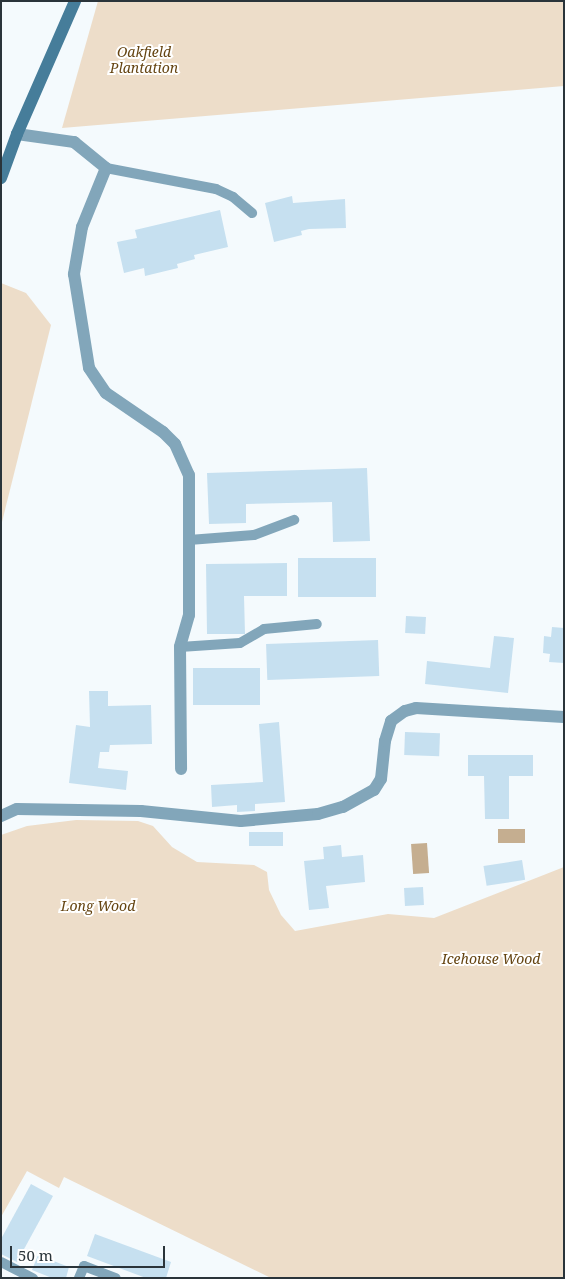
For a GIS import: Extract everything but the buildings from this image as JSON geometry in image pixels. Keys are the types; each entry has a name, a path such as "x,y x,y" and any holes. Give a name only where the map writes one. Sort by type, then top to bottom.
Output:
{"street":[{"path":"1,178 17,134 74,1"},
{"path":"17,134 74,142 106,168 82,227 74,274 89,368 106,393 163,432 175,444 189,475 189,615 180,648 182,769"},
{"path":"1,816 17,809 141,811 241,821 296,818 343,807 374,790 381,779 385,741 392,720 405,711 416,708 564,717"}],"lane":[{"path":"106,168 216,189 233,196 252,213"},
{"path":"189,540 254,535 294,520"},
{"path":"180,648 240,643 264,629 317,624"},
{"path":"1,1262 33,1278"},
{"path":"79,1278 84,1266 116,1278"}],"green space":[{"name":"Oakfield Plantation","path":"98,1 564,1 564,86 62,128"},
{"path":"1,283 26,293 51,325 1,526"},
{"path":"76,820 138,821 153,826 172,847 197,862 254,865 267,872 269,890 281,915 295,931 388,914 434,918 564,867 564,1278 271,1278 64,1177 59,1188 27,1171 1,1217 1,835 27,826"}],"shaded area":[{"path":"498,829 525,829 525,843 498,843"},
{"path":"427,843 429,873 413,874 411,844"}],"park label":[{"name":"Long Wood","path":"98,906"},
{"name":"Icehouse Wood","path":"491,959"}]}
